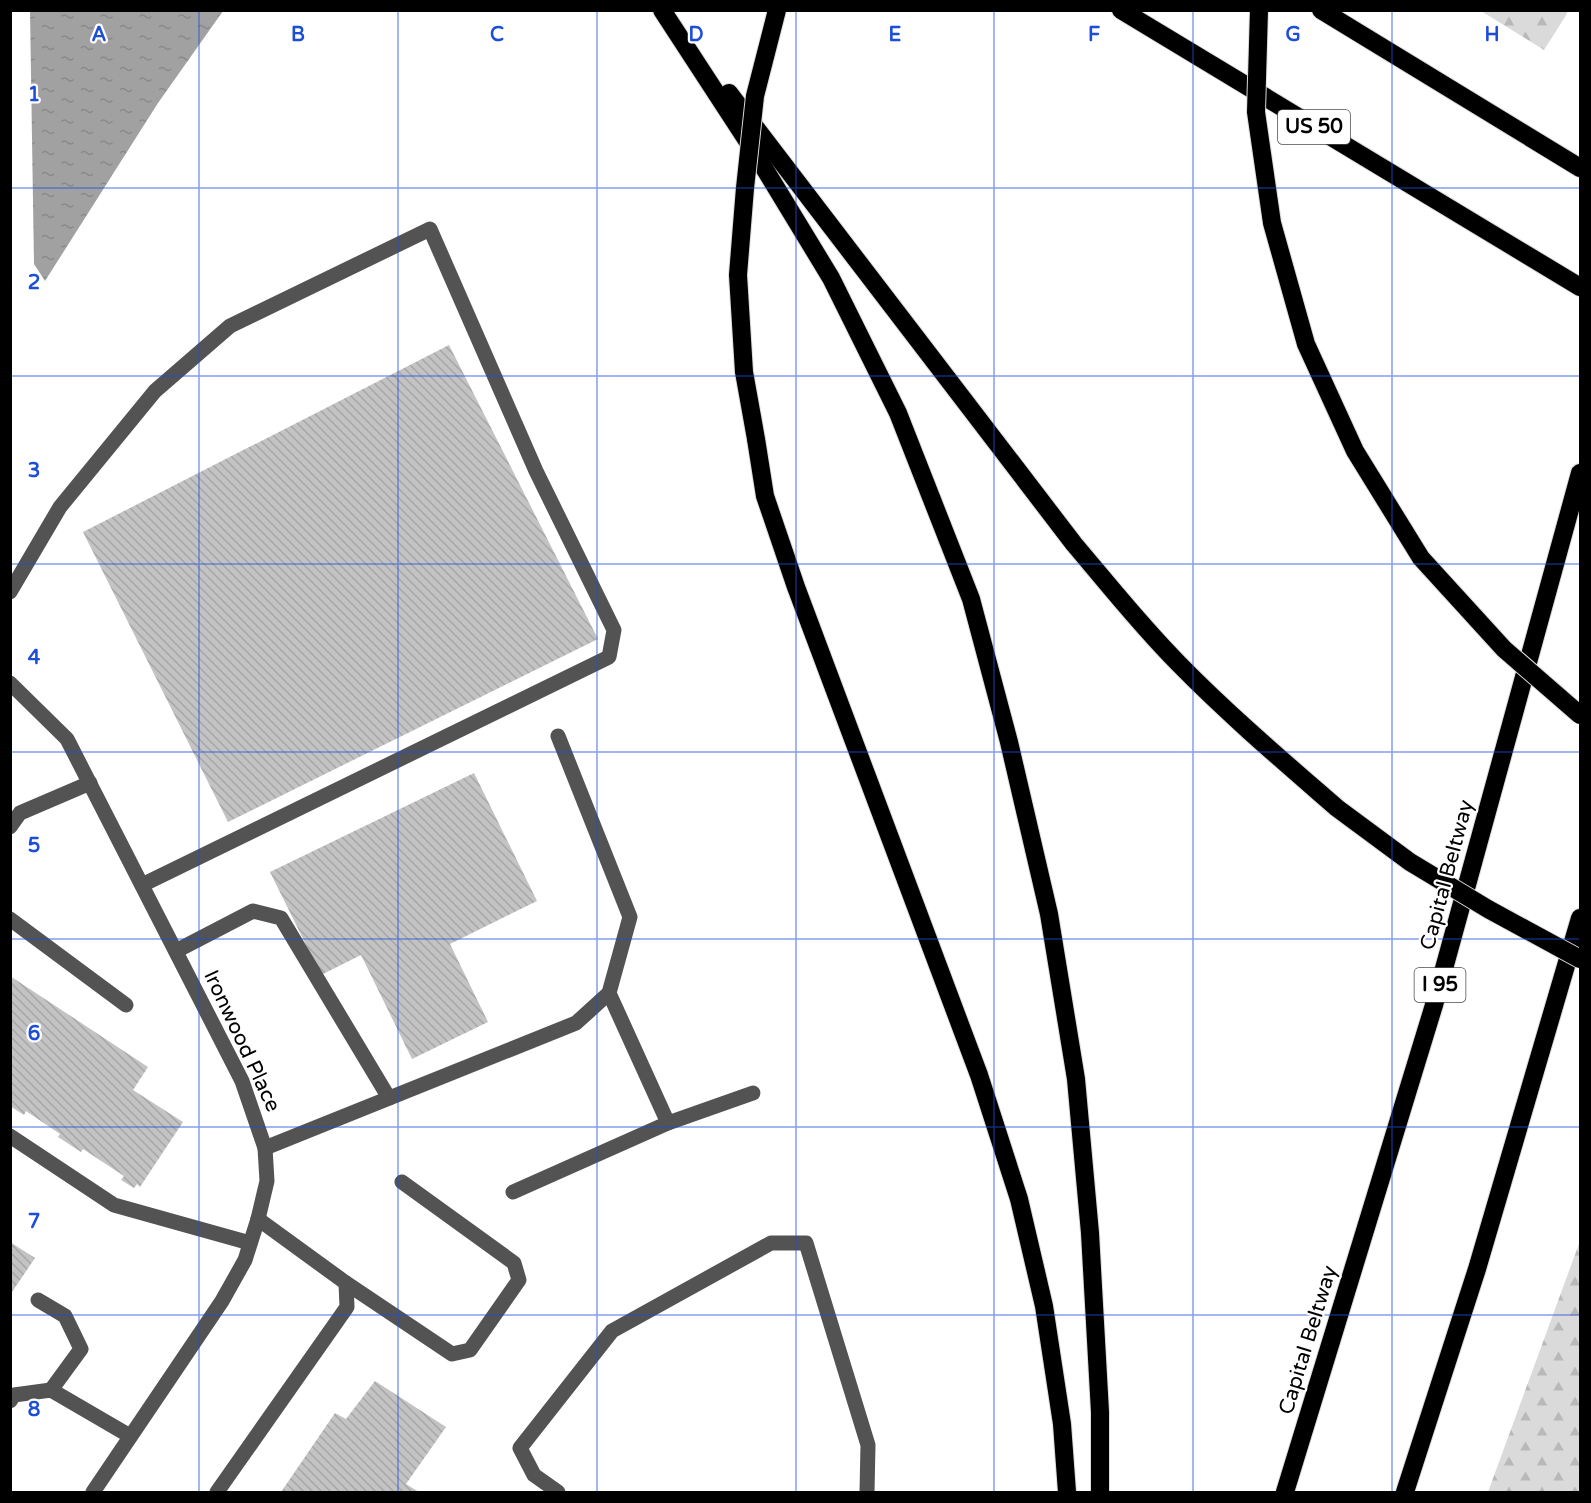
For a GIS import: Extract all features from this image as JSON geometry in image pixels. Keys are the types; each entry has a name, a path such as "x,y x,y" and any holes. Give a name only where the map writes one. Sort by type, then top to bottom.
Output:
{"highway":[{"path":"664,10 1074,544 1178,663 1247,730 1337,808 1420,868 1488,909 1581,959"},
{"path":"664,10 831,278 898,413 971,599 1009,742 1049,914 1076,1079 1092,1269 1100,1412 1100,1492"},
{"path":"777,10 755,96 738,275 744,372 765,496 796,587 975,1064 1019,1199 1044,1306 1062,1424 1067,1492"},
{"name":"US 50","path":"1121,10 1581,287"},
{"path":"1259,10 1256,112 1272,223 1311,355 1355,451 1421,558 1504,649 1581,715"},
{"path":"1321,10 1581,168"},
{"name":"Capital Beltway","path":"1285,1492 1434,1005 1581,473"},
{"path":"1405,1492 1477,1269 1581,918"}],"street":[{"path":"10,592 60,507 155,391 230,326 430,229 536,471 614,630 609,657 142,885"},
{"name":"Ironwood Place","path":"10,683 67,739 243,1082 265,1148 267,1181 245,1260 222,1300 93,1492"},
{"path":"265,1148 576,1023 609,993 630,917 558,736"},
{"path":"10,827 20,813 90,783"},
{"path":"176,951 254,911 281,918 389,1098"},
{"path":"10,920 126,1005"},
{"path":"609,993 668,1123"},
{"path":"513,1192 668,1123 753,1093"},
{"path":"10,1136 114,1205 250,1243"},
{"path":"258,1219 346,1283 452,1354 470,1350 519,1280 514,1263 402,1182"},
{"path":"558,1492 534,1476 520,1448 612,1330 771,1243 806,1243 868,1445 867,1492"},
{"path":"217,1492 347,1307 346,1283"},
{"path":"38,1300 65,1316 81,1349 51,1390"},
{"path":"10,1401 14,1395 51,1390 130,1436"}],"green space":[{"path":"1568,10 1544,50 1481,11"},
{"path":"1580,1241 1580,1492 1488,1492"}],"water":[{"path":"30,11 223,11 158,103 45,281 34,264"}],"building":[{"path":"449,345 598,639 228,822 83,532"},
{"path":"474,773 537,901 450,944 488,1022 412,1059 361,955 321,975 270,872"},
{"path":"10,976 148,1067 133,1090 183,1122 140,1187 137,1184 134,1188 121,1180 124,1176 83,1149 81,1152 58,1137 60,1134 26,1111 24,1115 10,1106"},
{"path":"10,1242 35,1258 10,1295"},
{"path":"375,1381 446,1427 406,1484 419,1492 281,1492 335,1413 346,1419"}]}
